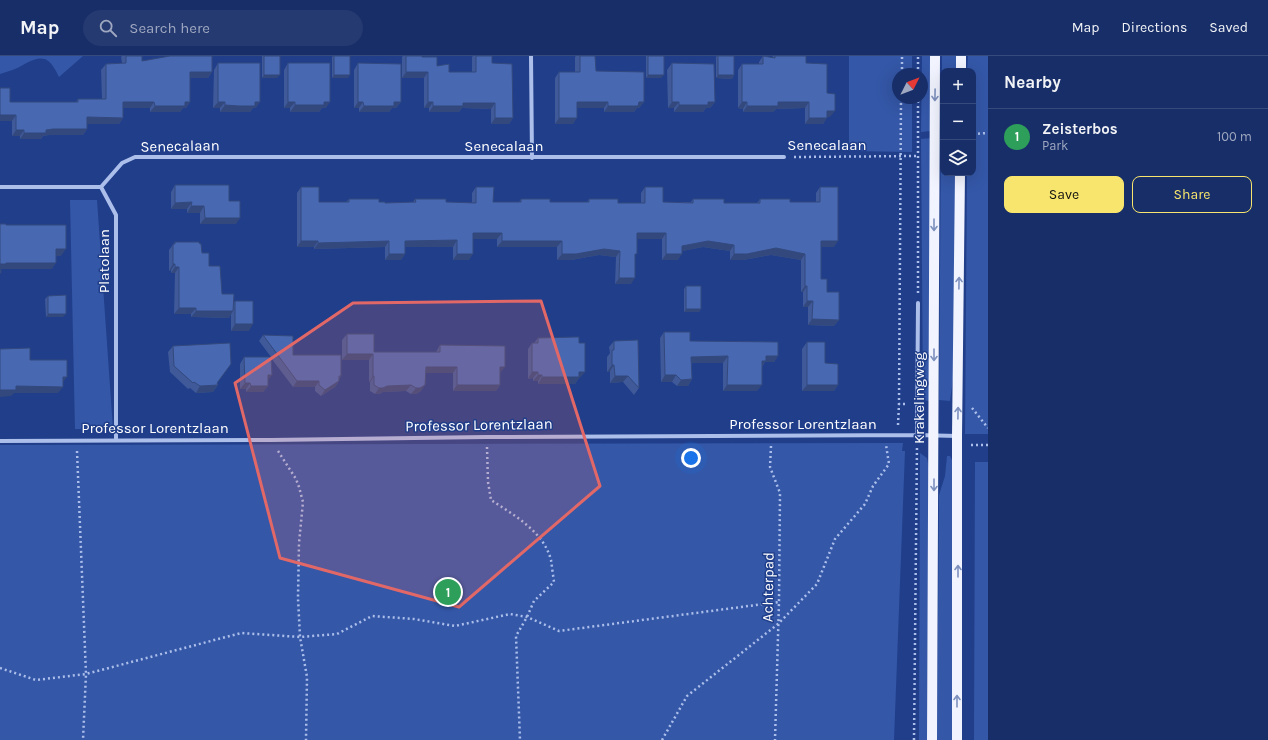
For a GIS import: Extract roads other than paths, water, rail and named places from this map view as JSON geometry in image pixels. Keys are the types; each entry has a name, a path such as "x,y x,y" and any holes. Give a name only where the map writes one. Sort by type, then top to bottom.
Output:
{"main road":[{"name":"Krakelingweg","path":"932,740 935,56"},
{"path":"961,56 961,68"},
{"path":"957,740 957,436 960,176"}],"street":[{"path":"531,56 532,158"},
{"name":"Senecalaan","path":"101,187 122,163 135,157 784,157"},
{"path":"0,188 101,187"},
{"name":"Platolaan","path":"101,187 116,215 116,440"},
{"name":"Krakelingweg","path":"917,435 918,303"},
{"name":"Professor Lorentzlaan","path":"0,441 271,440 486,437 957,436"}],"place":[{"name":"Zeisterbos","path":"448,592"}]}
